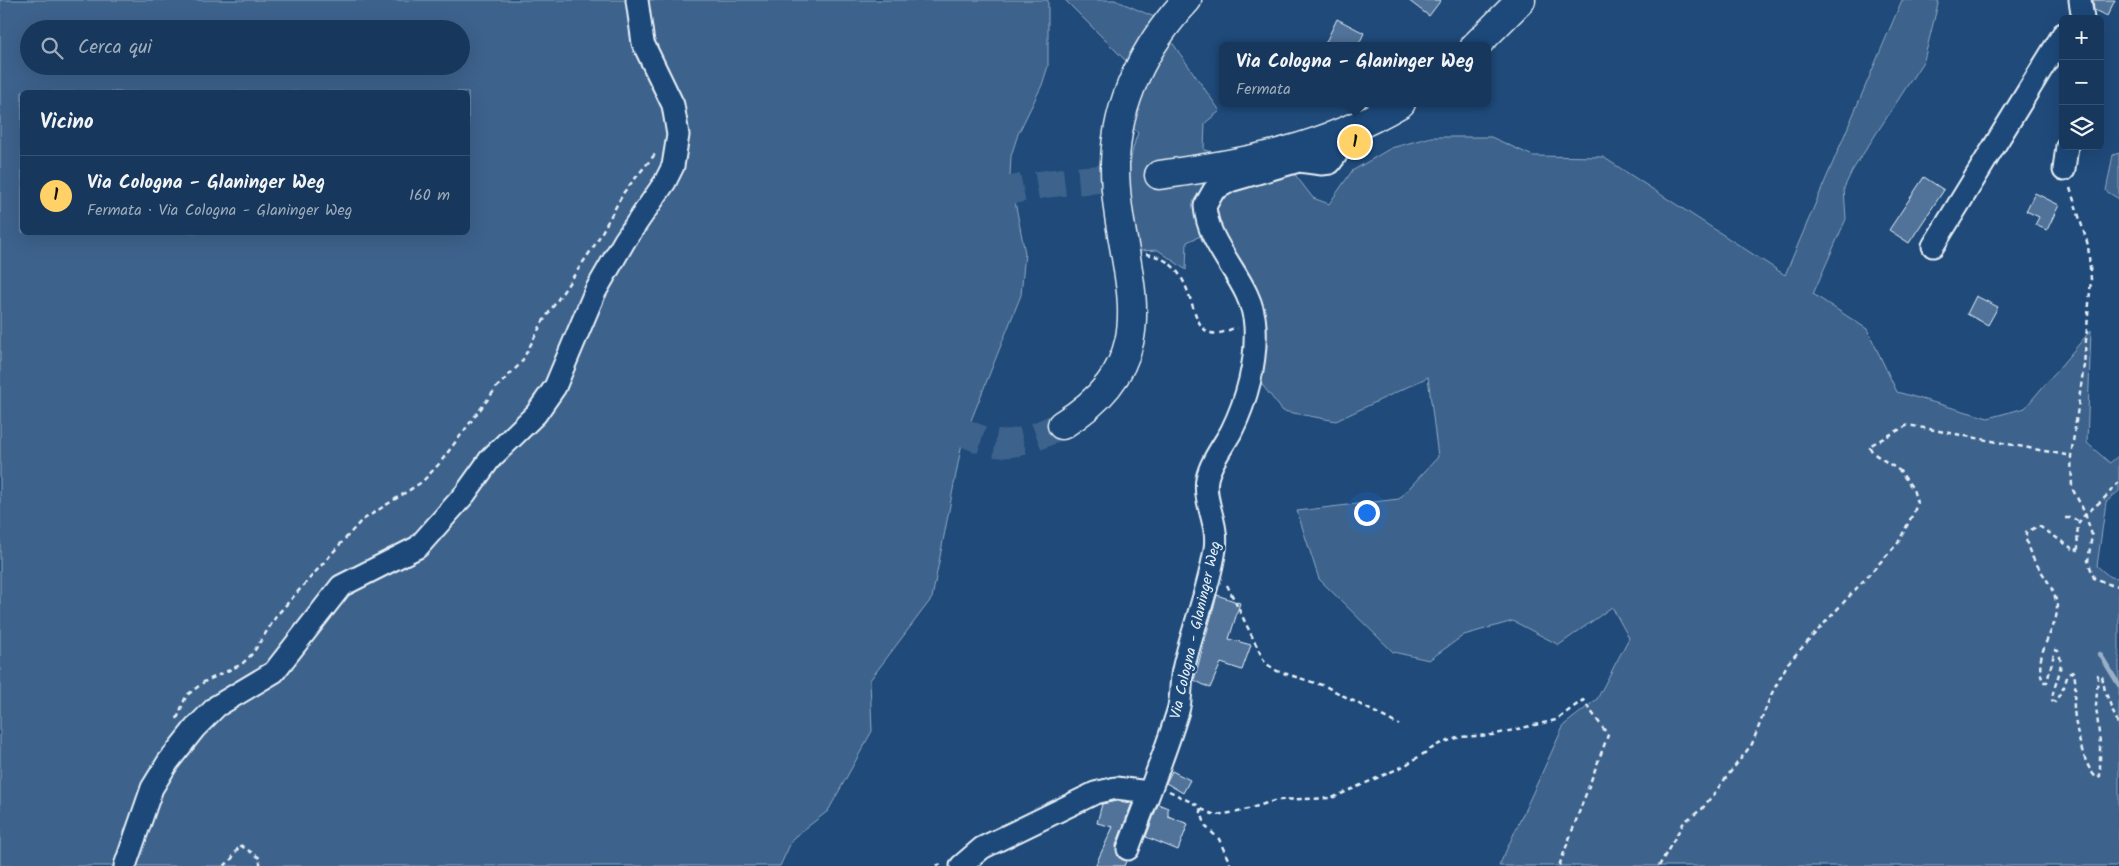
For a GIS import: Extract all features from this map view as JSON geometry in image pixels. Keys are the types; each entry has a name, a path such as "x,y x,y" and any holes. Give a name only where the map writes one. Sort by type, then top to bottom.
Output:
{"main road":[{"path":"1062,425 1086,410 1101,396 1123,361 1129,341 1132,322 1131,295 1116,191 1115,163 1122,113 1140,65 1160,31 1187,0"},
{"path":"1479,42 1521,0"},
{"path":"1159,175 1262,159 1330,138 1392,107"}],"street":[{"path":"125,866 152,788 168,762 185,740 217,706 274,672 341,586 358,576 398,559 418,547 465,494 490,459 547,400 562,374 595,292 625,240 666,182 673,166 678,134 673,105 643,43 639,30 638,0"},
{"path":"1933,246 2059,41"},
{"name":"Via Cologna - Glaninger Weg","path":"1128,849 1178,710 1182,671 1215,551 1216,525 1207,492 1208,477 1246,399 1253,355 1255,326 1244,288 1210,228 1205,206 1208,198 1222,184 1292,163 1306,161 1322,164 1330,162 1336,154 1330,138"},
{"path":"2064,170 2066,150"},
{"path":"961,866 982,848 1095,793 1116,788 1149,792"}],"path":[{"path":"185,740 178,728 177,720 186,696 204,682 242,664 253,653 277,615 361,521 422,482 440,464 497,387 521,363 542,323 596,243 624,192 657,150"},
{"path":"2064,170 2088,245 2091,279 2084,365 2071,456 2072,488 2085,513 2092,535 2088,562 2094,578 2119,586"},
{"path":"1149,254 1173,266 1180,274 1186,282 1199,323 1208,332 1220,333 1246,324 1255,326"},
{"path":"1659,866 1684,822 1702,809 1752,744 1771,695 1788,663 1898,543 1914,512 1917,503 1913,489 1900,472 1873,453 1870,446 1908,425 2071,456"},
{"path":"2058,614 2051,589 2025,541 2026,532 2035,526 2042,527 2076,551 2078,548 2079,522 2085,513 2101,502 2119,482"},
{"path":"2065,518 2073,518 2079,522"},
{"path":"1225,581 1265,663 1277,671 1325,686 1399,725"},
{"path":"2057,609 2041,655 2041,677 2043,682 2047,682 2052,654 2055,650 2058,651 2061,656 2059,676 2052,700 2055,702 2058,698 2071,672 2075,676 2074,708 2086,762 2092,774 2097,778 2100,776 2096,706 2098,675 2102,676 2111,708 2119,726"},
{"path":"1200,809 1215,814 1238,812 1277,800 1332,798 1404,766 1439,744 1460,737 1492,735 1556,720 1583,700 1608,735 1558,866"},
{"path":"1149,792 1160,789 1194,802 1200,809 1206,827 1219,839 1231,866"},
{"path":"224,866 231,860 240,845 260,858 260,866"}],"shaded area":[{"path":"0,0 1048,0 1048,66 1042,85 1018,134 1011,156 1010,176 1025,253 1021,295 962,443 932,598 870,680 872,731 828,811 793,838 780,866 0,866"},
{"path":"1065,0 1115,0 1159,19 1130,65"},
{"path":"1902,0 1939,0 1924,60 1852,171 1844,188 1846,219 1813,294 1867,329 1897,392 1988,418 2025,408 2091,330 2087,443 2110,463 2119,455 2119,491 2106,502 2097,566 2110,577 2119,578 2119,866 1499,866 1564,725 1597,699 1629,638 1612,607 1559,645 1513,621 1464,635 1429,660 1393,652 1319,579 1297,511 1399,499 1438,457 1428,377 1336,421 1283,411 1259,381 1267,328 1248,278 1216,229 1187,242 1186,270 1158,250 1139,251 1133,222 1130,192 1133,147 1138,133 1129,124 1133,111 1169,38 1220,111 1205,123 1204,150 1293,172 1313,198 1329,204 1352,171 1391,148 1431,137 1491,137 1533,156 1603,157 1785,275"},
{"path":"2119,153 2119,199 2106,191 2113,155"}],"building":[{"path":"1408,0 1441,0 1429,16"},
{"path":"2093,0 2115,0 2107,16 2094,10"},
{"path":"1337,19 1364,33 1360,42 1326,42"},
{"path":"1924,177 1944,190 1909,243 1889,230"},
{"path":"2035,193 2059,205 2047,230 2035,225 2039,217 2026,211"},
{"path":"1976,296 1998,307 1988,325 1967,314"},
{"path":"1217,595 1240,603 1229,639 1251,645 1242,670 1221,663 1210,688 1194,680"},
{"path":"1172,771 1190,780 1183,793 1166,783"},
{"path":"1117,801 1132,803 1116,845 1118,857 1126,861 1124,866 1095,866 1113,827 1097,823 1102,804"},
{"path":"1158,804 1168,808 1168,816 1188,824 1178,850 1146,837"}],"waterway":[{"path":"2100,654 2119,685"}],"tunnel":[{"path":"1062,425 1022,441 997,443 979,439 961,431 931,409 912,388 899,366 891,344 889,322 892,299 900,277 913,255 931,234 943,222 971,203 1008,191 1050,183 1159,175"}],"place":[{"name":"Via Cologna - Glaninger Weg","path":"1355,142"}]}
